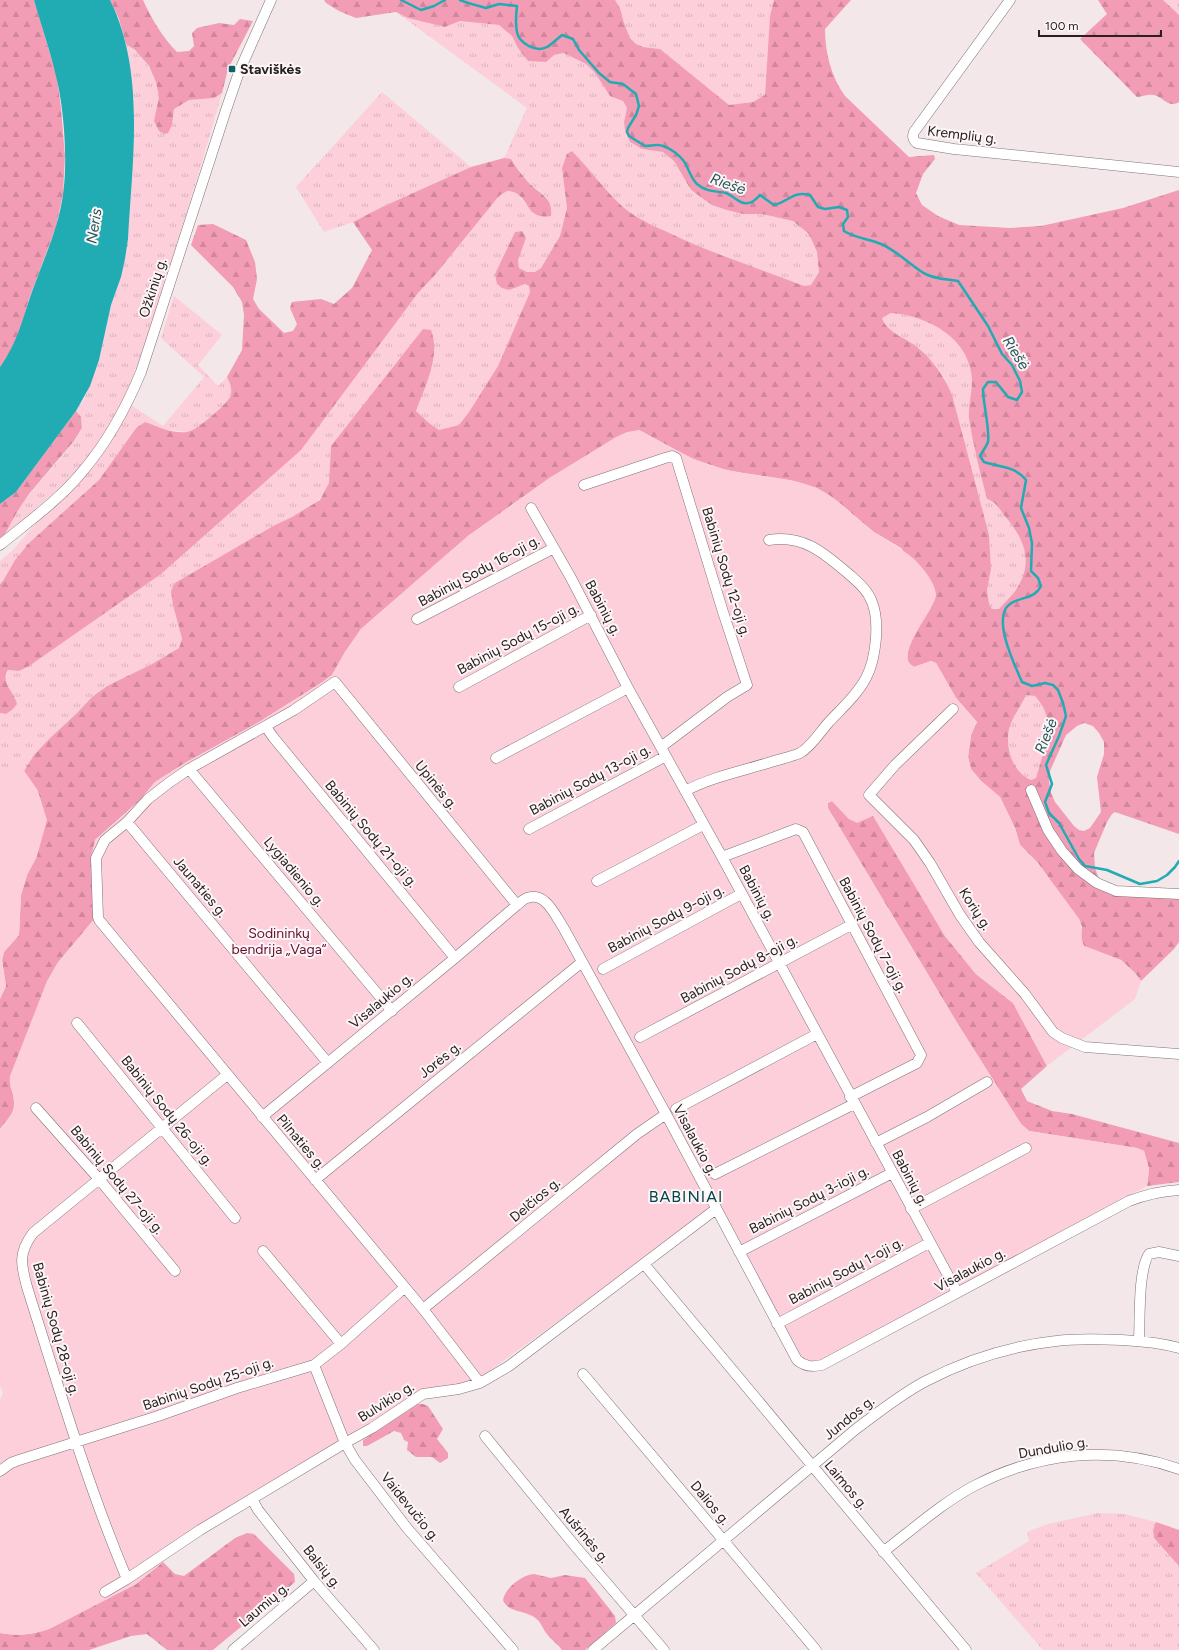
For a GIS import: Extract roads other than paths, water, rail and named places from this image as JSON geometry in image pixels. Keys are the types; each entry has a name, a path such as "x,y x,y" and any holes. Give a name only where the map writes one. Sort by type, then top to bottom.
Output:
{"street":[{"name":"Ožkinių g.","path":"0,545 61,493 81,473 98,452 125,407 141,372 239,72 271,0"},
{"name":"Kremplių g.","path":"1010,0 914,132 914,141 917,143 954,148 1179,172"},
{"name":"Babinių Sodų 12-oji g.","path":"584,485 664,458 672,456 676,458 747,685 727,697 663,751"},
{"name":"Babinių g.","path":"531,508 591,615 628,688 722,857 929,1243 957,1292"},
{"path":"685,791 703,783 801,752 852,698 866,679 873,662 876,624 872,602 863,587 820,551 809,545 787,538 769,540"},
{"name":"Babinių Sodų 16-oji g.","path":"418,619 554,548"},
{"name":"Babinių Sodų 15-oji g.","path":"459,687 591,615"},
{"name":"Upinės g.","path":"266,726 294,710 334,682 517,905"},
{"path":"496,758 628,688"},
{"name":"Korių g.","path":"953,709 895,765 869,795 914,840 930,863 960,915 979,942 1025,994 1053,1032 1062,1038 1085,1047 1179,1054"},
{"path":"127,822 148,799 170,782 189,769 266,726"},
{"name":"Babinių Sodų 21-oji g.","path":"266,726 278,744 455,958"},
{"name":"Babinių Sodų 13-oji g.","path":"528,829 663,751"},
{"name":"Lygiadienio g.","path":"189,769 392,1011"},
{"path":"1031,790 1048,830 1062,851 1078,869 1096,883 1116,892 1179,894"},
{"name":"Pilnaties g.","path":"127,822 105,840 96,858 99,920 423,1309 480,1383"},
{"name":"Jaunaties g.","path":"127,822 328,1063"},
{"path":"597,882 703,825"},
{"name":"Babinių Sodų 7-oji g.","path":"722,857 796,829 800,829 803,832 921,1055 917,1063 852,1100"},
{"name":"Babinių Sodų 9-oji g.","path":"603,969 742,894"},
{"name":"Visalaukio g.","path":"262,1117 392,1011 517,905 527,898 534,897 546,902 563,927 666,1114 777,1324 797,1360 801,1364 815,1367 822,1365 1129,1201 1148,1194 1179,1190"},
{"name":"Babinių Sodų 8-oji g.","path":"640,1037 851,925"},
{"name":"Jorės g.","path":"315,1180 582,962"},
{"name":"Babinių Sodų 26-oji g.","path":"77,1023 235,1218"},
{"path":"676,1109 817,1034"},
{"name":"Babinių Sodų 28-oji g.","path":"127,1579 107,1532 76,1443 27,1287 21,1255 27,1241 33,1233 227,1075"},
{"path":"876,1143 927,1117 987,1082"},
{"path":"715,1174 852,1100"},
{"name":"Babinių Sodų 27-oji g.","path":"36,1108 99,1179 175,1271"},
{"name":"Delčios g.","path":"423,1309 620,1147 666,1114"},
{"path":"911,1209 1026,1148"},
{"name":"Babinių Sodų 3-ioji g.","path":"739,1252 892,1173"},
{"name":"Bulvikio g.","path":"105,1592 200,1530 372,1428 423,1394 459,1390 480,1383 509,1366 716,1209"},
{"name":"Babinių Sodų 1-oji g.","path":"777,1324 929,1243"},
{"path":"264,1251 341,1344"},
{"path":"1139,1341 1142,1271 1145,1259 1149,1254 1159,1252 1179,1256"},
{"name":"Laimos g.","path":"644,1264 966,1650"},
{"name":"Babinių Sodų 25-oji g.","path":"0,1471 10,1463 158,1416 237,1388 314,1365 341,1344 404,1288"},
{"name":"Jundos g.","path":"593,1650 862,1424 908,1391 936,1376 965,1363 994,1354 1056,1340 1107,1339 1139,1341 1179,1348"},
{"name":"Vaidevučio g.","path":"314,1365 345,1443 355,1460 407,1528 513,1650"},
{"name":"Dalios g.","path":"583,1374 816,1650"},
{"name":"Aušrinės g.","path":"485,1436 574,1546 664,1650"},
{"name":"Dundulio g.","path":"884,1552 973,1487 1019,1467 1040,1461 1098,1454 1134,1456 1179,1468"},
{"name":"Balsių g.","path":"252,1499 258,1510 314,1581 374,1650"},
{"name":"Laumių g.","path":"233,1650 314,1581"}],"water":[{"name":"Neris","path":"34,0 110,0 121,28 129,57 133,87 134,148 128,239 121,277 111,305 99,360 90,386 76,411 16,492 0,504 0,367 12,348 20,329 51,242 61,206 64,181 65,151 59,89"}],"waterway":[{"name":"Riešė","path":"401,0 421,10 434,6 445,0"},
{"name":"Riešė","path":"460,0 486,8 499,4 517,6 516,29 518,36 524,43 533,48 543,49 562,35 573,39 579,50 599,73 610,82 623,84 636,94 639,106 636,115 628,128 627,132 629,136 645,146 661,145 673,151 683,160 693,179 700,187 711,191 729,194 742,203 750,203 760,195 774,205 795,195 810,195 818,207 825,209 839,207 847,210 848,217 843,224 844,231 887,247 926,274 958,281 988,326 1002,354 1012,365 1020,381 1022,392 1017,400 1008,397 996,382 988,382 983,389 988,442 980,456 984,462 1012,469 1022,475 1026,480 1021,508 1029,528 1032,543 1031,571 1038,578 1041,586 1035,594 1010,604 1005,610 1003,619 1006,642 1022,682 1032,686 1045,683 1053,685 1058,690 1063,703 1066,716 1046,765 1052,784 1045,802 1049,813 1059,823 1079,859 1085,866 1107,870 1140,884 1157,881 1167,875 1179,861"}],"place":[{"name":"Staviškės","path":"232,69"}],"district":[{"name":"BABINIAI","path":"686,1196"}],"park label":[{"name":"Sodininkų bendrija „Vaga“","path":"279,942"}]}
